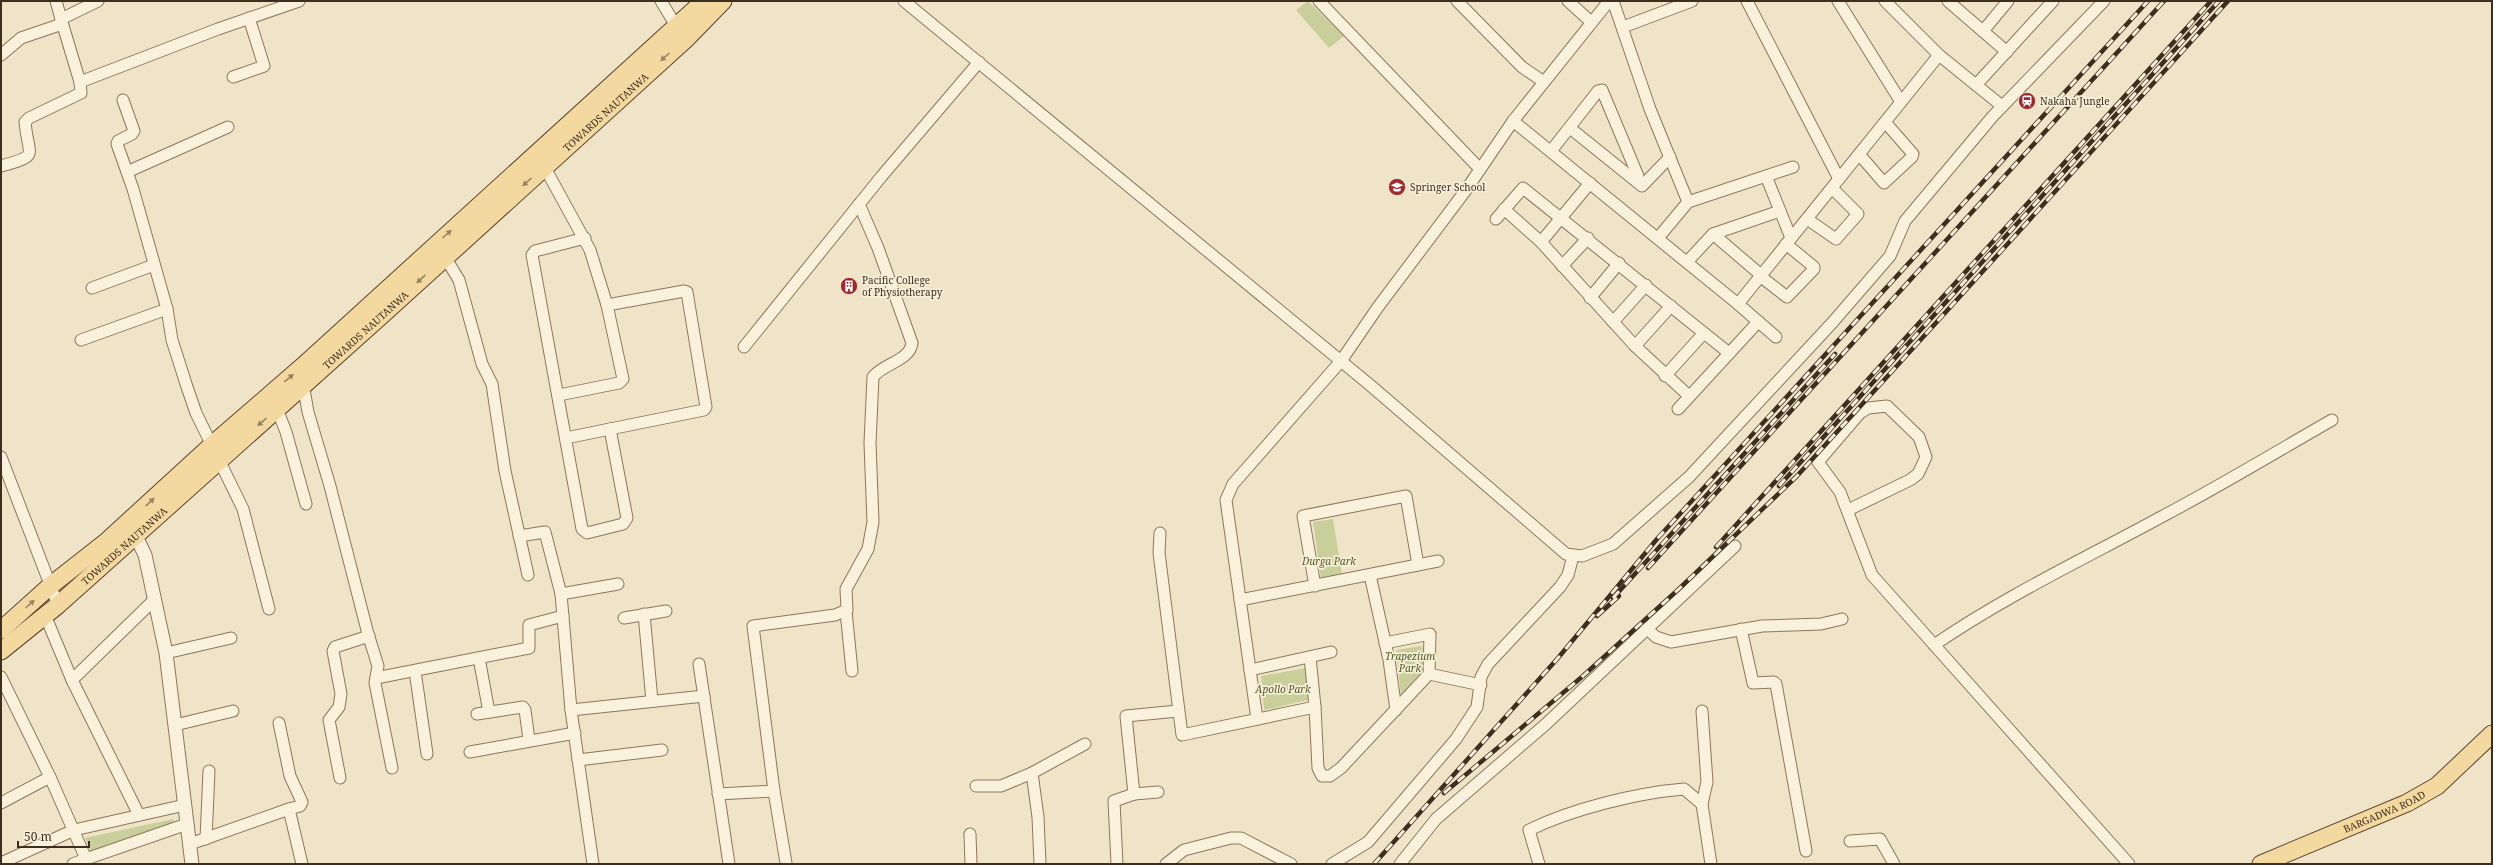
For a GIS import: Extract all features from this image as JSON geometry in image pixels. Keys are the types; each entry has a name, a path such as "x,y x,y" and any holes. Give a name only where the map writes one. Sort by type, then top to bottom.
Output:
{"main road":[{"path":"216,451 303,366 681,33 704,1"},
{"name":"TOWARDS NAUTANWA","path":"1,650 51,610 132,528 216,451 277,409 544,166 681,33 723,1"},
{"path":"1,630 50,586 132,528"},
{"name":"BARGADWA ROAD","path":"2261,864 2407,803 2437,786 2492,734"}],"street":[{"path":"1,166 25,159 29,156 31,150 26,122 29,118 76,97 81,93 80,82 56,1"},
{"path":"1,55 21,38 62,22 98,1"},
{"path":"80,82 249,18 299,1"},
{"path":"661,1 681,33"},
{"path":"904,1 1341,361 1566,554 1573,556 1582,556 1613,544 1690,477 1716,450 1890,256 1905,221 2002,106 2104,1"},
{"path":"1457,1 1522,67 1544,82"},
{"path":"1568,1 1591,22"},
{"path":"1257,719 1226,500 1228,492 1252,461 1341,361 1513,121 1609,1"},
{"path":"1613,1 1650,109 1688,202"},
{"path":"1623,27 1692,1"},
{"path":"1747,1 1835,183 1858,214 1836,239 1807,219"},
{"path":"1838,1 1901,102"},
{"path":"1885,1 1939,55 2002,106"},
{"path":"1948,1 2006,52"},
{"path":"1982,31 2008,1"},
{"path":"1976,85 2053,1"},
{"path":"1323,2 1480,169"},
{"path":"233,77 264,66 249,18"},
{"path":"1738,304 1939,55"},
{"path":"744,347 859,204 979,62"},
{"path":"1551,151 1598,91 1602,90 1638,176 1637,182"},
{"path":"123,100 134,131 132,134 117,142 154,265 166,309 172,340 196,413 216,451 249,526 269,609"},
{"path":"1513,121 1738,304 1776,338"},
{"path":"1859,154 1884,183 1912,157 1913,154 1885,122"},
{"path":"127,172 228,127"},
{"path":"1570,128 1642,186 1645,185 1658,167 1670,157"},
{"path":"544,166 585,238 595,265 607,305 622,381 559,395"},
{"path":"1658,238 1688,202 1793,167"},
{"path":"1713,234 1787,298 1814,270 1814,267 1788,241 1780,211 1766,176"},
{"path":"1541,242 1590,183"},
{"path":"1496,219 1523,188 1562,217 1729,354"},
{"path":"852,670 846,611 846,588 868,548 873,522 870,443 872,377 876,372 908,354 912,343 878,248 859,204"},
{"path":"1504,209 1541,242 1635,346 1665,376 1690,396"},
{"path":"1687,262 1713,234 1780,211"},
{"path":"585,238 536,251 532,255 559,395 582,529 587,533 623,524 627,518 610,429"},
{"path":"1562,266 1588,238"},
{"path":"445,257 459,280 482,364 492,384 505,471 528,575"},
{"path":"1590,298 1619,263"},
{"path":"92,288 154,265"},
{"path":"1613,322 1646,285"},
{"path":"566,438 704,410 706,407 687,292 684,291 607,305"},
{"path":"1635,346 1671,306"},
{"path":"81,340 166,309"},
{"path":"1678,409 1758,322"},
{"path":"1665,376 1704,333"},
{"path":"303,384 308,412 378,666 376,678 392,768"},
{"path":"1848,510 1910,480 1918,474 1926,457 1919,437 1887,406 1868,408 1860,413 1819,460 1821,467 1835,484 1848,510 1872,575 2129,864"},
{"path":"277,409 286,432 306,504"},
{"path":"1934,645 1965,624 2041,578 2186,504 2332,420"},
{"path":"1,457 50,586 51,610 72,680 139,815"},
{"path":"1315,586 1303,516 1406,496 1418,565"},
{"path":"132,528 145,555 156,599 166,653 192,864"},
{"path":"519,536 545,532 561,594 571,710 594,864"},
{"path":"1160,533 1159,553 1181,734 1183,735 1314,707"},
{"path":"1400,864 1436,819 1546,724 1646,628 1735,546"},
{"path":"1332,864 1368,842 1456,739 1477,707 1481,677 1488,664 1560,587 1568,575 1573,556"},
{"path":"1240,600 1438,562"},
{"path":"1370,575 1385,643 1396,710"},
{"path":"561,594 618,584"},
{"path":"72,680 156,599"},
{"path":"624,618 666,611"},
{"path":"783,864 753,626 846,611"},
{"path":"644,614 652,702"},
{"path":"376,678 529,648 529,625 563,616"},
{"path":"1646,628 1656,637 1671,642 1762,626 1821,624 1842,619"},
{"path":"1740,629 1753,683 1776,684 1806,851"},
{"path":"1310,657 1318,768 1322,776 1330,776 1341,768 1429,674 1430,634 1385,643"},
{"path":"340,778 329,720 339,707 341,694 333,651 335,647 369,636"},
{"path":"166,653 231,638"},
{"path":"1250,670 1331,652"},
{"path":"479,658 488,712"},
{"path":"698,664 729,864"},
{"path":"415,671 427,754"},
{"path":"1429,674 1480,685"},
{"path":"1,677 50,777 86,859"},
{"path":"571,710 704,696"},
{"path":"477,714 524,708 529,740"},
{"path":"175,725 233,711"},
{"path":"1134,794 1126,716 1178,711"},
{"path":"1702,711 1707,782 1702,804 1711,864"},
{"path":"190,844 300,806 302,802 290,776 279,723"},
{"path":"470,752 529,740 575,733"},
{"path":"976,786 1001,786 1032,773 1085,744"},
{"path":"578,760 662,750"},
{"path":"206,839 210,771"},
{"path":"1032,773 1038,817 1040,864"},
{"path":"1,803 50,777"},
{"path":"1538,864 1529,830 1554,818 1658,791 1684,790 1702,804"},
{"path":"718,794 774,791"},
{"path":"1117,864 1114,801 1134,794 1158,792"},
{"path":"1,863 74,830 185,805"},
{"path":"289,809 302,864"},
{"path":"73,864 187,824"},
{"path":"970,834 970,864"},
{"path":"1166,864 1184,850 1231,838 1241,838 1291,864"},
{"path":"1850,841 1880,839 1894,864"}],"green space":[{"path":"1308,1 1344,36 1329,48 1296,10"},
{"name":"Durga Park","path":"1333,519 1342,574 1321,579 1313,522"},
{"name":"Trapezium Park","path":"1422,646 1424,669 1401,695 1396,650"},
{"name":"Apollo Park","path":"1306,668 1308,700 1264,710 1261,676"},
{"path":"173,819 175,830 93,857 85,838"}],"railway":[{"path":"1374,864 1558,658 1657,539 2148,1"},
{"path":"1648,568 2164,1"},
{"path":"1716,547 2211,1"},
{"path":"1779,486 2219,1"},
{"path":"1444,793 1583,676 1680,588 1797,476 2228,1"},
{"path":"1613,598 1835,354"},
{"path":"1597,616 1619,596"}],"place":[{"name":"Nakaha Jungle","path":"2027,101"},
{"name":"Springer School","path":"1397,187"},
{"name":"Pacific College of Physiotherapy","path":"849,286"}]}
